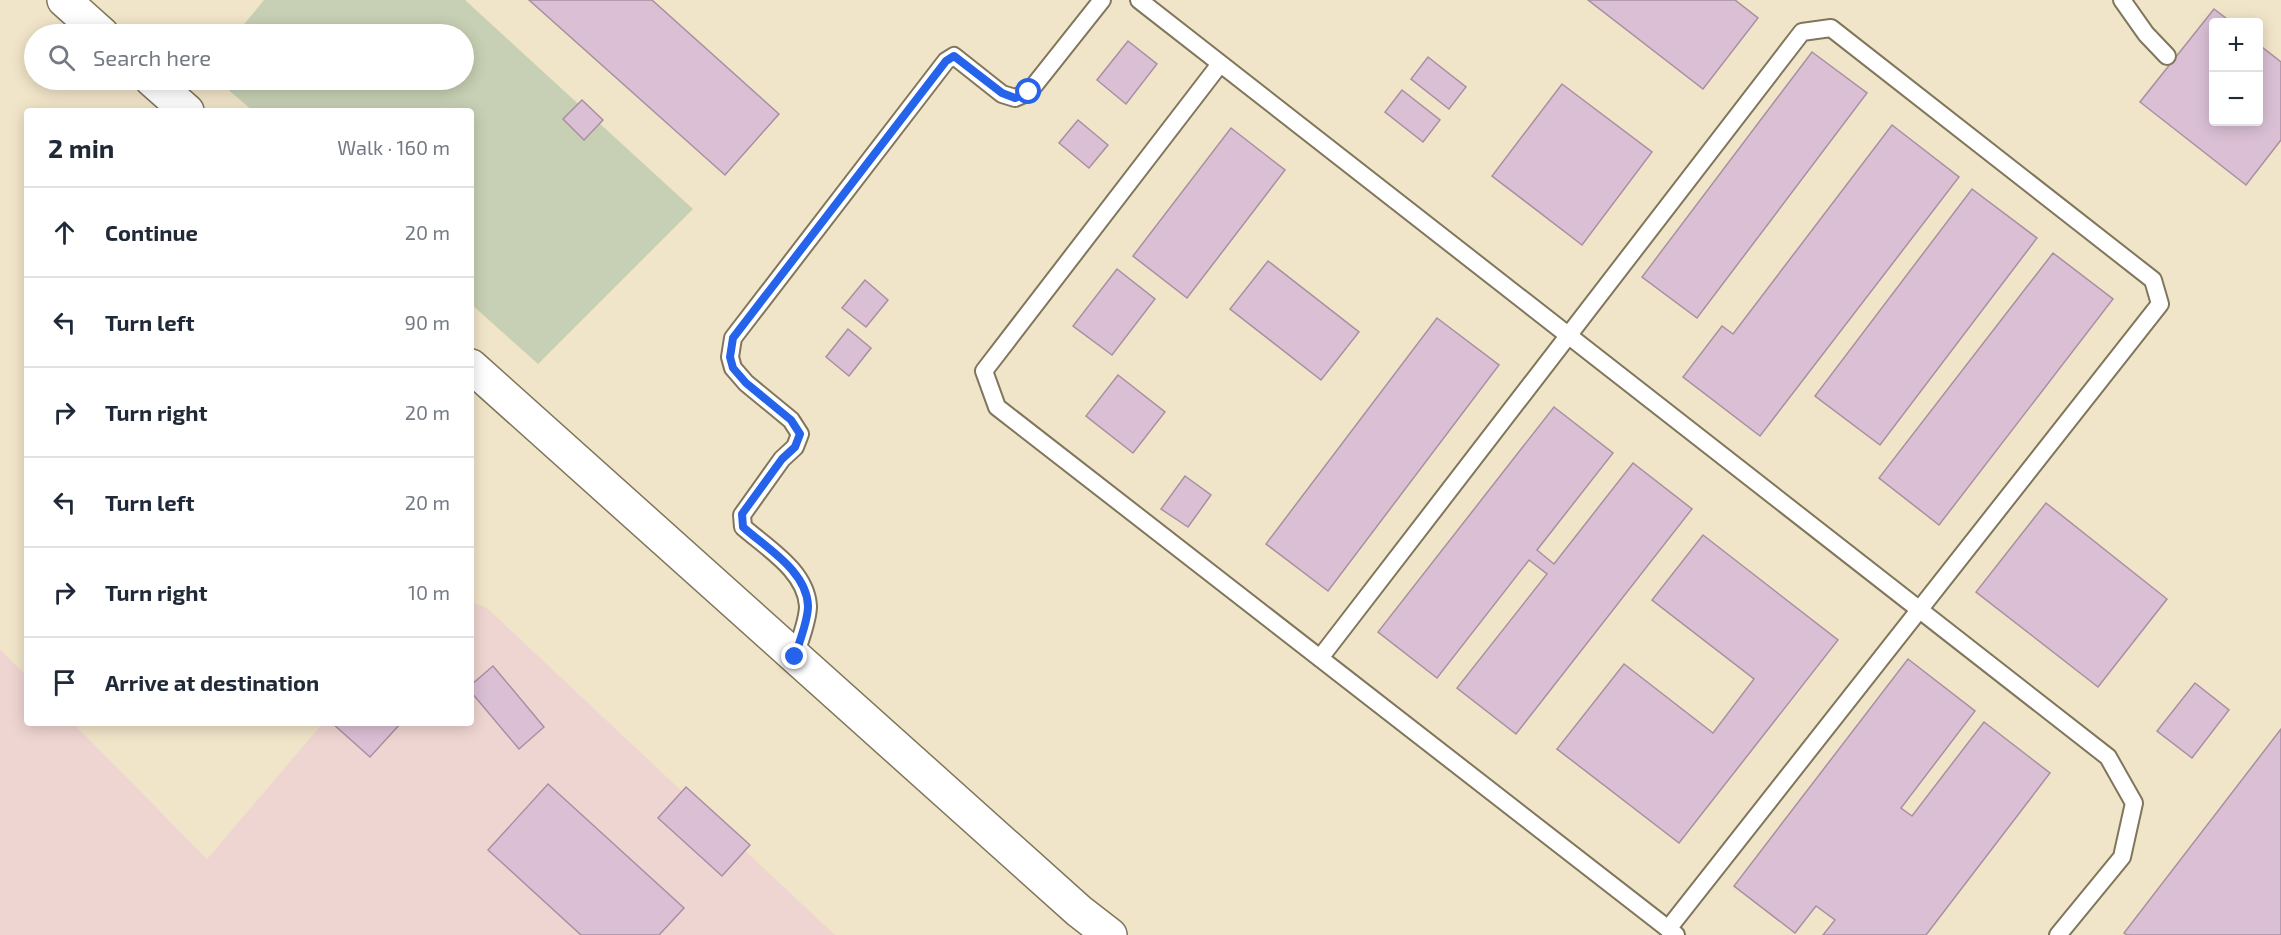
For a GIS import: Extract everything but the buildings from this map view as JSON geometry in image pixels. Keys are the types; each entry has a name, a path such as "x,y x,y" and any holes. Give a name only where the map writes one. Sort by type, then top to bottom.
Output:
{"highway":[{"path":"64,0 91,24"},
{"path":"163,90 184,108"},
{"path":"474,369 1079,911 1110,935"}],"lane":[{"path":"795,657 808,607 805,592 795,573 743,527 742,514 782,459 795,447 800,434 791,420 746,383 733,368 730,357 733,338 946,61 954,56 1002,93 1015,98 1029,92 1102,0"},
{"path":"1138,0 2108,757 2134,803 2122,857 2058,935"},
{"path":"2122,0 2146,34 2167,56"},
{"path":"1220,64 984,371 997,407 1672,932 2160,304 2153,280 1831,28 1802,32 1320,658"}],"shaded area":[{"path":"474,603 487,608 835,935 0,935 0,649 24,673 24,726 76,726 207,859 320,726 474,726"}],"green space":[{"path":"264,0 465,0 693,209 538,364 474,307 474,108 250,108 229,90 474,90 474,24 244,24"}],"route":[{"path":"795,657 808,607 805,592 795,573 743,527 742,514 782,459 795,447 800,434 791,420 746,383 733,368 730,357 733,338 946,61 954,56 1002,93 1015,98 1029,92"}]}
